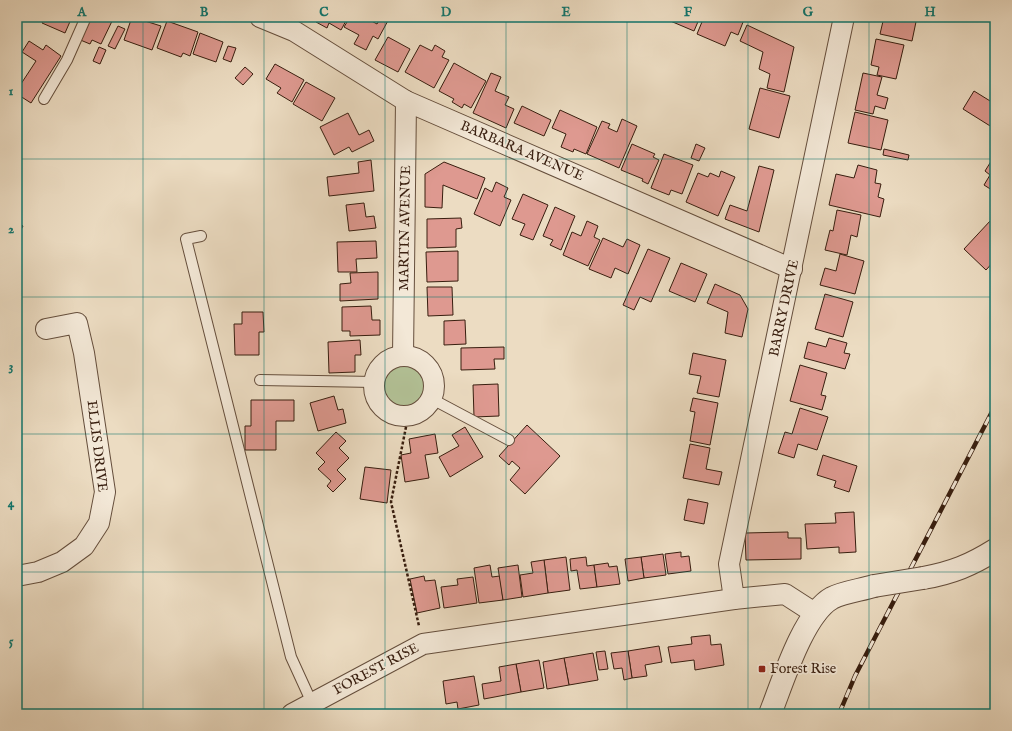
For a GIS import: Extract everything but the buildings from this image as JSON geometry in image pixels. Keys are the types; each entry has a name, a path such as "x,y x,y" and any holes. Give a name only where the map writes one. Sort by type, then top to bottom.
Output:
{"street":[{"name":"BARBARA AVENUE","path":"260,17 294,31 406,101 792,269"},
{"name":"BARRY DRIVE","path":"734,599 729,564 844,17"},
{"name":"MARTIN AVENUE","path":"403,356 406,101"},
{"name":"ELLIS DRIVE","path":"17,576 38,572 62,562 84,546 99,523 104,492 84,353 77,323 46,330"},
{"path":"403,356 413,357 430,369 434,379 435,389 432,399 426,408 418,414 408,417 393,414 381,406 376,398 374,382 378,370 385,363 393,358 403,356"},
{"path":"770,714 801,635 816,614 832,598 874,586 946,574 964,567 995,550"},
{"name":"FOREST RISE","path":"292,714 423,644 734,599 785,594 816,614"}],"lane":[{"path":"44,99 67,60 86,17"},
{"path":"201,236 186,239 190,257 291,657 312,703"},
{"path":"260,380 374,382"},
{"path":"432,399 509,440"}],"path":[{"path":"408,417 391,502 423,644"}],"green space":[{"path":"404,364 417,368 423,374 427,387 423,400 417,406 404,410 391,406 385,400 381,387 385,374 391,368"}],"railway":[{"path":"839,714 855,676 995,406"}],"place":[{"name":"Forest Rise","path":"762,669"}]}
